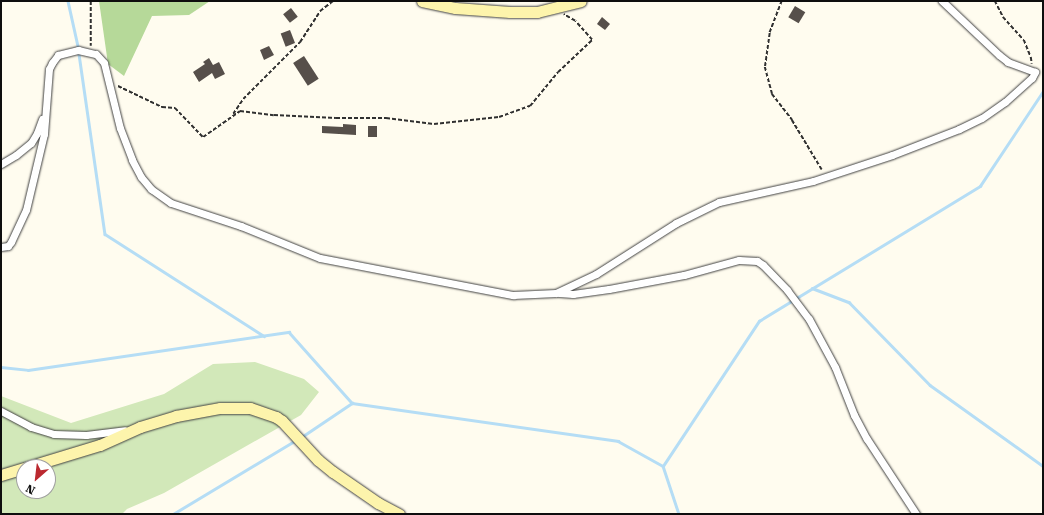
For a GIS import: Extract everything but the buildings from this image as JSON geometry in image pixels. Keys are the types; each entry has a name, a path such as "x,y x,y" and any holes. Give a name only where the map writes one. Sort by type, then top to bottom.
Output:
{"street":[{"path":"422,1 455,8 481,11 537,12 581,1"},
{"path":"556,293 596,274 676,223 719,202 827,176 921,144 982,118 1006,102 1032,78 1035,72 1008,62 942,1"},
{"path":"1,247 8,246 11,242 26,210 42,145 47,105 49,68 54,58 63,52 74,50 91,52 101,58 104,63 122,134 141,177 151,189 170,203 241,226 320,258 513,295 556,293 573,294 609,290 684,275 739,260 757,261 763,265 787,290 809,319 835,367 846,396 867,439 916,514"},
{"path":"1,164 31,144 38,133 47,105"},
{"path":"1,475 100,445 140,428 176,416 220,408 244,408 259,410 276,417 299,438 318,460 352,486 399,514"},
{"path":"1,411 31,427 54,434 86,435 140,428"}],"path":[{"path":"91,1 91,52"},
{"path":"232,116 243,99 300,42 320,11 333,1"},
{"path":"782,1 770,34 765,68 772,94 792,120 827,176"},
{"path":"995,1 1003,17 1024,40 1031,57 1033,70"},
{"path":"108,81 162,107 175,108 203,137 240,111 336,118 386,118 434,124 499,118 530,106 558,72 592,40 575,21 552,9"}],"green space":[{"path":"99,1 210,1 189,15 152,16 124,76 108,64"},
{"path":"255,362 304,379 319,392 301,415 164,493 127,509 122,514 1,514 1,396 71,423 164,394 213,364"}],"waterway":[{"path":"68,1 78,46"},
{"path":"79,54 105,234 264,336"},
{"path":"663,466 759,321 980,186 1043,91"},
{"path":"812,288 849,302 930,385 1043,466"},
{"path":"1,367 28,370 289,332 352,403 618,441 663,466 679,514"},
{"path":"300,438 352,403"},
{"path":"173,514 296,440"}]}
